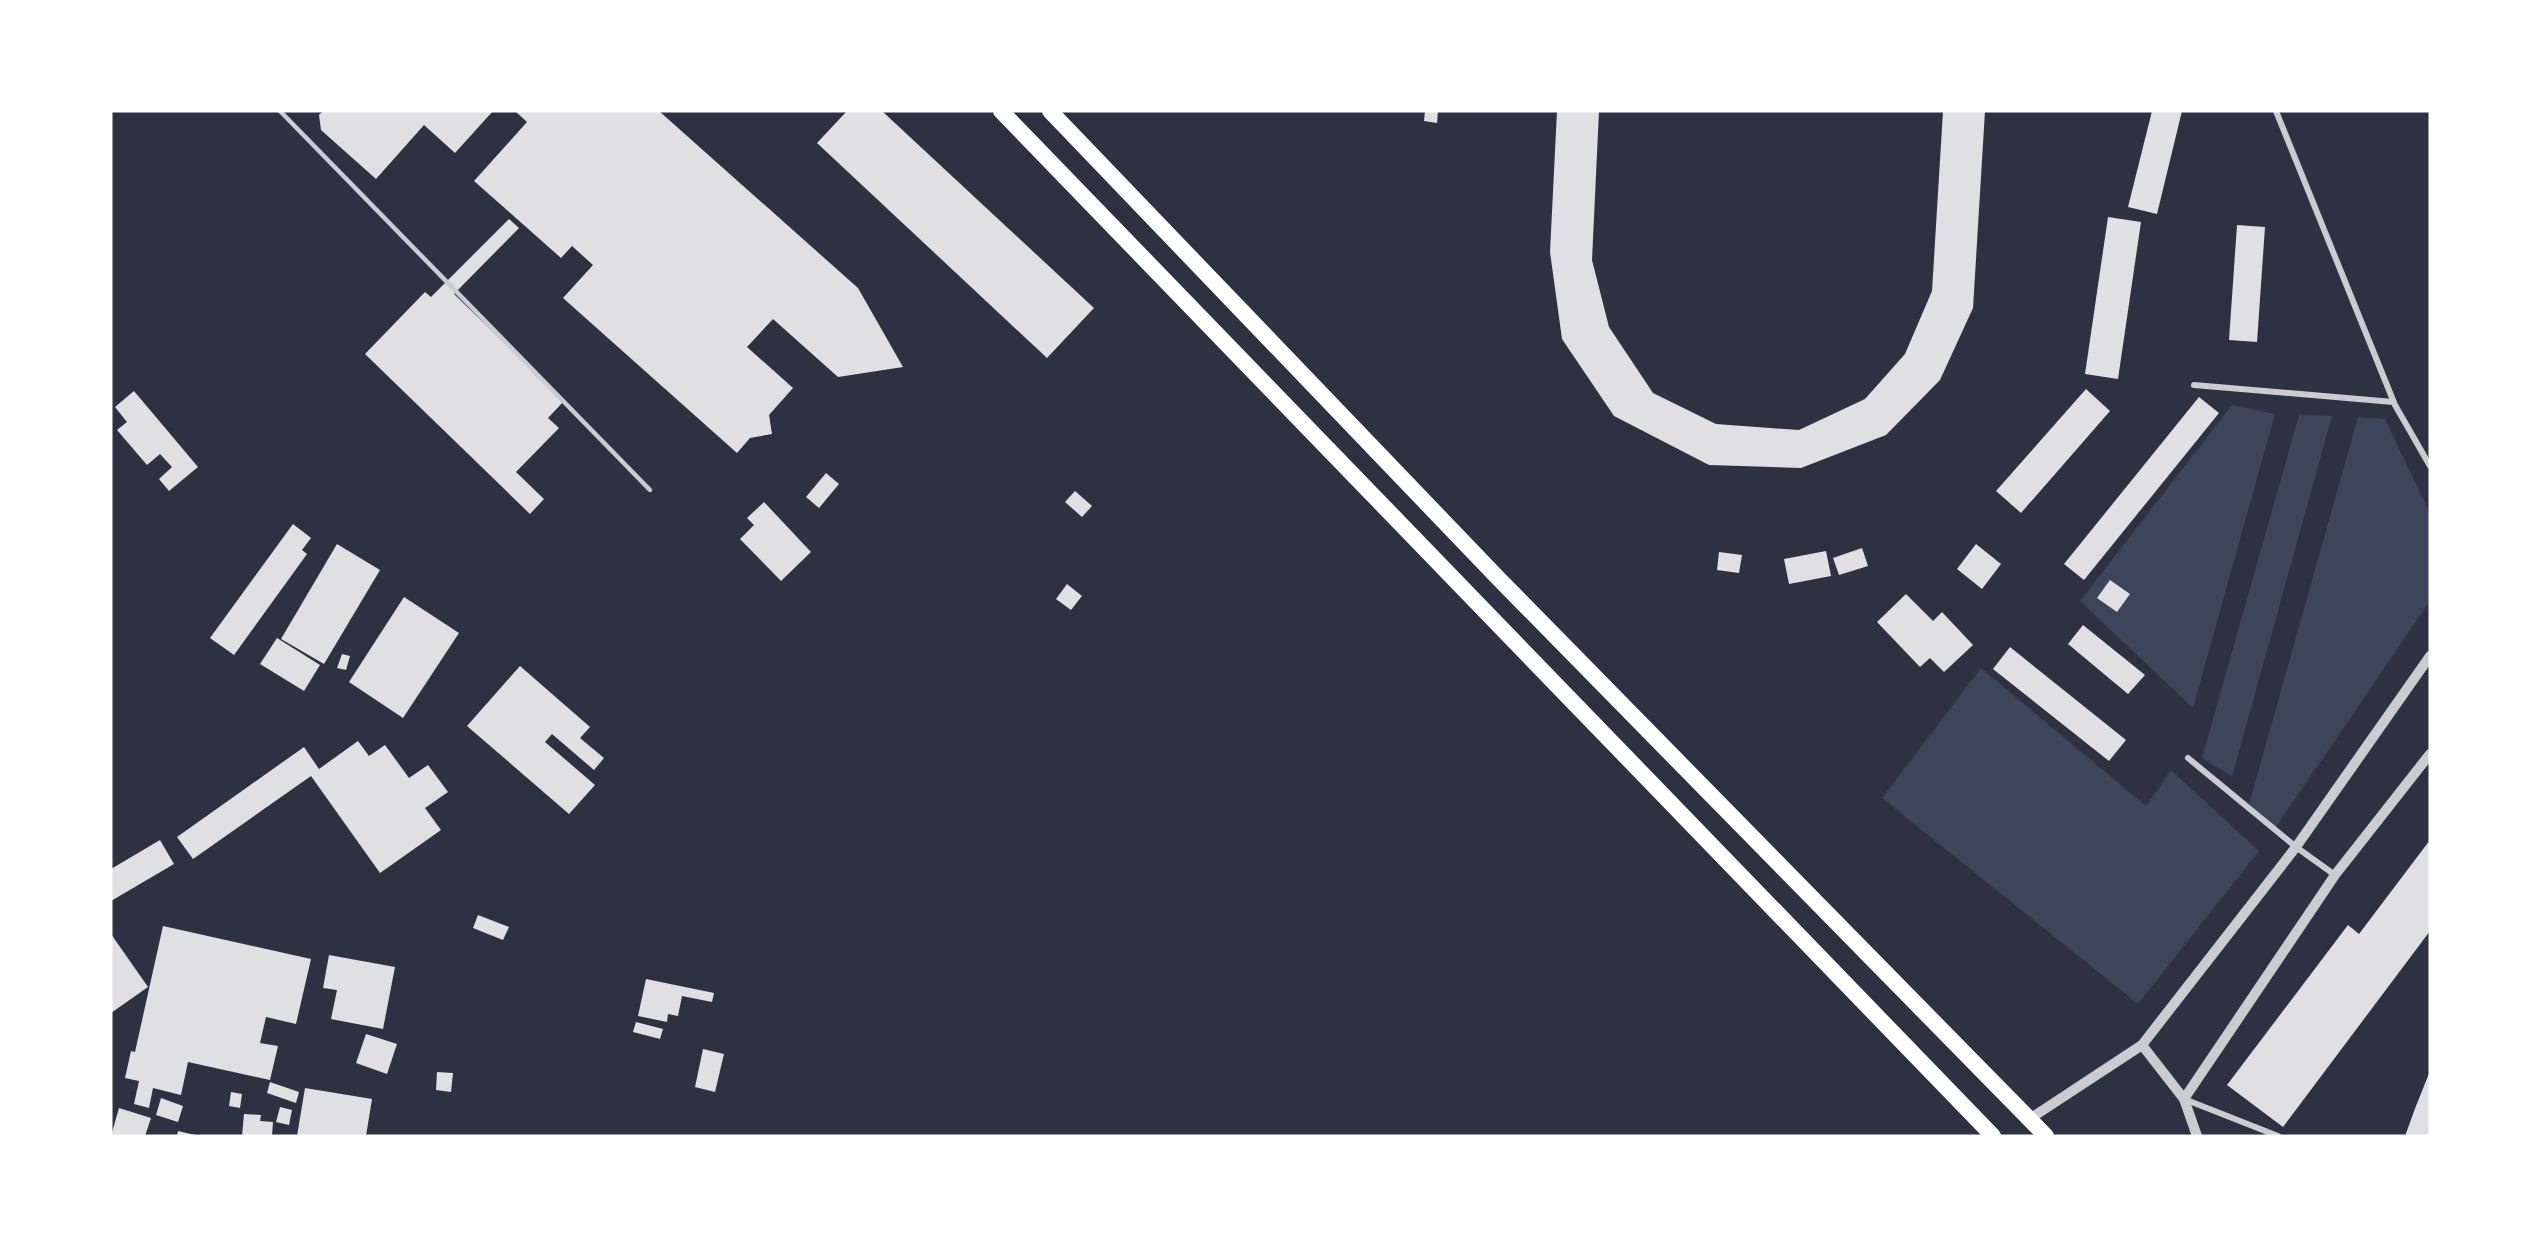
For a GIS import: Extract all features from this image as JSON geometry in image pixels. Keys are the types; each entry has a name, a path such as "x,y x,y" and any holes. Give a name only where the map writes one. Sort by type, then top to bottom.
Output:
{"highway":[{"path":"1001,111 1993,1136"},
{"path":"1050,111 1516,596 2046,1136"}],"street":[{"path":"2277,111 2393,402 2430,466"},
{"path":"2194,385 2393,402"},
{"path":"2028,1120 2142,1045 2296,847 2430,656"},
{"path":"2184,1099 2335,875 2430,754"},
{"path":"2188,758 2296,847 2335,875"},
{"path":"2142,1045 2184,1099 2197,1136"},
{"path":"2184,1099 2278,1136"}],"lane":[{"path":"280,111 650,490"}],"shaded area":[{"path":"2232,405 2275,414 2193,708 2080,601"},
{"path":"2299,415 2332,416 2232,777 2202,758"},
{"path":"2358,417 2385,419 2430,513 2430,601 2276,827 2249,804"},
{"path":"1981,668 2146,806 2171,770 2259,851 2138,1004 1882,798"}],"building":[{"path":"323,111 493,111 455,153 424,125 376,179 321,130 319,115"},
{"path":"515,111 659,111 858,288 903,367 838,377 773,319 747,347 793,388 769,415 772,434 750,438 737,453 563,298 593,265 572,246 561,258 474,181 527,122"},
{"path":"847,111 882,111 1094,308 1047,358 817,143"},
{"path":"1425,111 1438,111 1437,123 1424,121"},
{"path":"1557,111 1599,111 1592,260 1609,327 1653,393 1716,424 1799,430 1865,399 1905,354 1932,291 1943,111 1985,111 1973,308 1940,380 1886,435 1801,468 1709,465 1614,416 1562,339 1550,252"},
{"path":"2152,111 2182,111 2157,214 2128,207"},
{"path":"2108,217 2141,222 2118,379 2085,374"},
{"path":"509,219 519,228 454,294 564,401 548,418 559,428 516,472 544,499 530,514 365,354 425,292 431,297"},
{"path":"2237,225 2265,227 2257,342 2229,340"},
{"path":"2086,389 2110,411 2021,513 1996,491"},
{"path":"134,391 198,467 169,491 159,479 172,467 160,454 147,465 117,430 127,422 115,407"},
{"path":"2199,397 2219,413 2084,580 2064,564"},
{"path":"826,473 839,484 819,508 806,497"},
{"path":"1075,491 1092,506 1082,517 1065,502"},
{"path":"764,502 811,552 781,581 740,539 754,525 747,518"},
{"path":"293,524 311,538 302,550 307,554 234,655 210,638"},
{"path":"337,544 380,570 324,664 281,639"},
{"path":"1976,544 2001,564 1982,589 1957,569"},
{"path":"1862,548 1868,566 1839,575 1833,558"},
{"path":"1826,551 1831,576 1789,584 1784,559"},
{"path":"1719,552 1742,555 1739,573 1717,570"},
{"path":"2110,580 2130,594 2117,612 2097,598"},
{"path":"1067,584 1082,596 1071,610 1056,599"},
{"path":"1906,594 1933,621 1942,612 1973,645 1944,672 1930,658 1920,667 1877,622"},
{"path":"404,597 459,633 403,718 349,682"},
{"path":"2083,625 2145,675 2128,694 2068,644"},
{"path":"277,638 320,665 304,691 260,664"},
{"path":"2010,647 2126,740 2109,761 1993,669"},
{"path":"342,654 350,656 346,670 337,668"},
{"path":"520,666 590,727 580,738 604,758 594,770 552,734 545,742 595,785 569,814 467,726"},
{"path":"358,741 369,756 385,745 409,778 428,765 448,792 425,808 441,830 380,873 311,776 193,859 177,837 304,747 319,769"},
{"path":"160,840 174,864 111,901 111,869"},
{"path":"2430,840 2430,931 2283,1127 2227,1085 2348,925 2359,934"},
{"path":"478,915 509,927 503,940 473,928"},
{"path":"163,926 311,959 296,1024 266,1017 260,1043 278,1046 270,1080 188,1062 181,1095 153,1088 149,1108 134,1104 139,1081 125,1078 131,1051 135,1052"},
{"path":"111,934 148,987 111,1013"},
{"path":"329,955 395,967 383,1029 331,1019 337,990 323,988"},
{"path":"646,979 714,993 712,1002 682,996 678,1016 668,1014 667,1022 638,1016"},
{"path":"636,1022 663,1029 660,1039 633,1032"},
{"path":"366,1034 397,1044 387,1074 356,1063"},
{"path":"703,1049 724,1054 715,1092 695,1087"},
{"path":"2430,1071 2430,1136 2405,1136 2416,1106"},
{"path":"437,1072 453,1073 451,1092 436,1090"},
{"path":"270,1082 299,1092 296,1103 267,1093"},
{"path":"305,1088 372,1099 366,1136 297,1136"},
{"path":"231,1092 242,1094 240,1108 229,1106"},
{"path":"161,1098 183,1106 178,1122 156,1115"},
{"path":"280,1107 292,1110 289,1125 276,1122"},
{"path":"119,1108 151,1118 145,1136 111,1136"},
{"path":"244,1114 261,1115 260,1121 273,1122 272,1136 242,1136"},
{"path":"178,1131 195,1135 195,1136 177,1136"}]}
